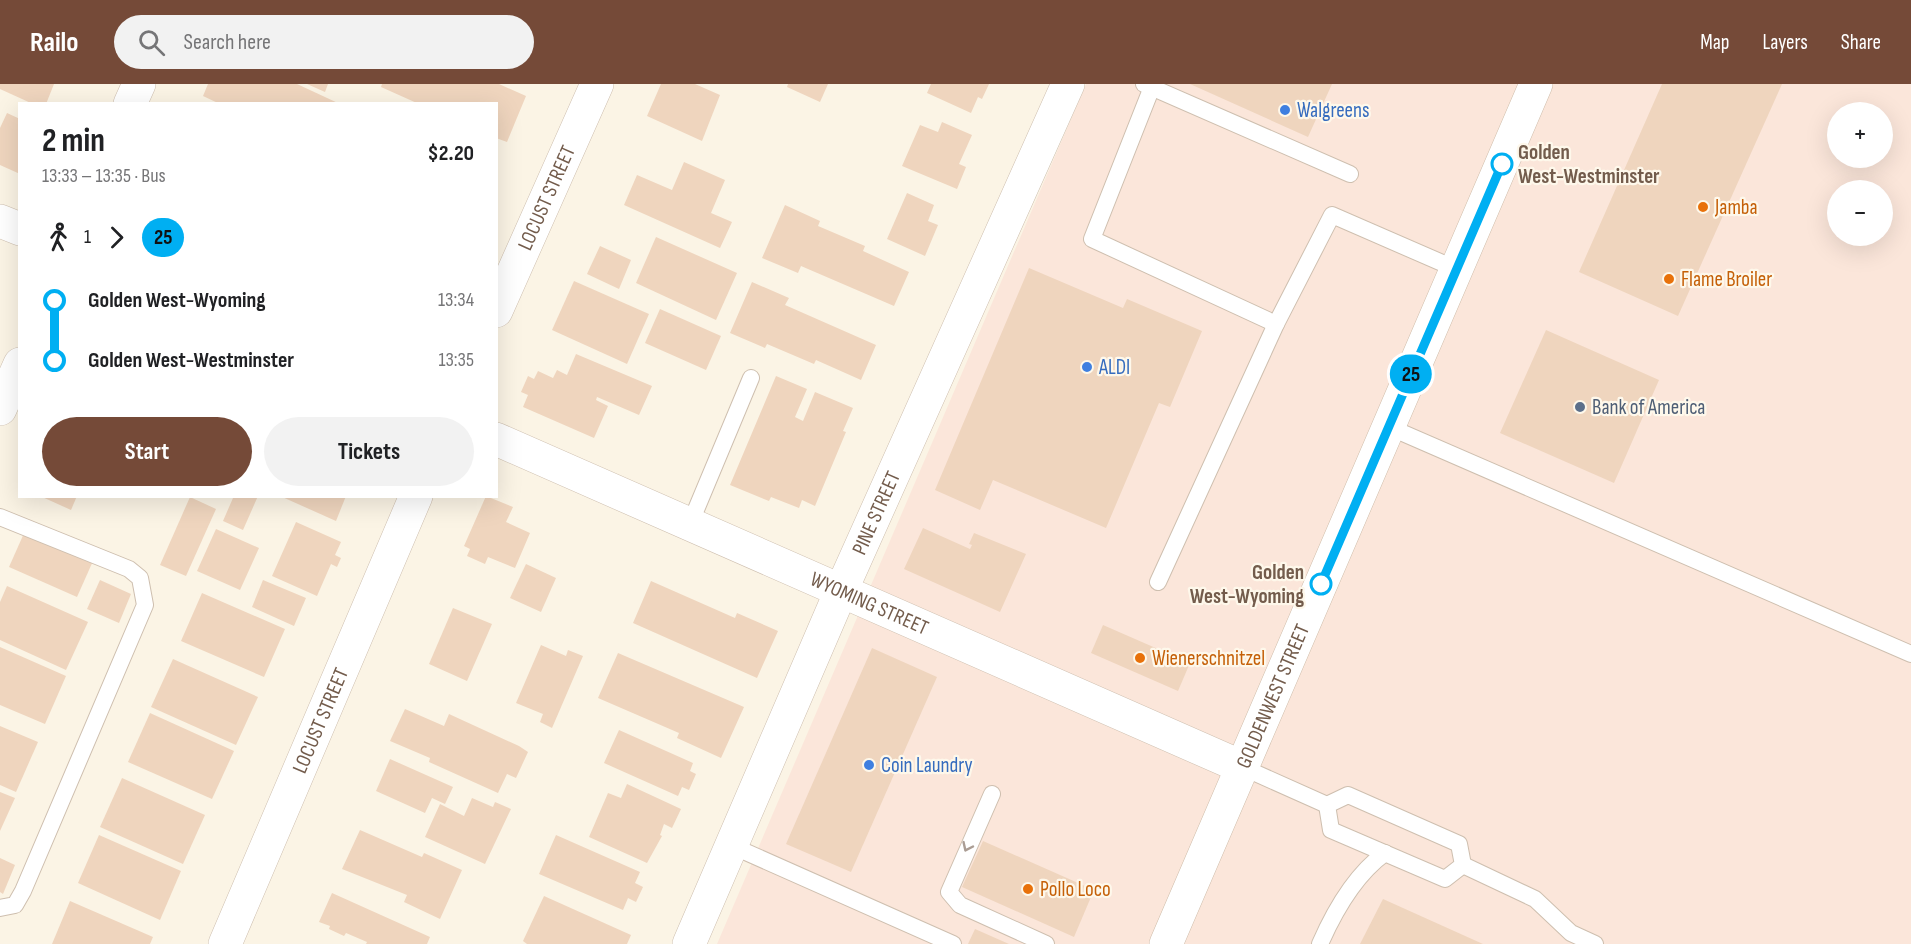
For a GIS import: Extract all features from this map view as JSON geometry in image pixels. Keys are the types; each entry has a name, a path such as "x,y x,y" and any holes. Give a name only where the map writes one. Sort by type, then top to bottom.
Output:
{"street":[{"path":"131,102 139,84"},
{"name":"LOCUST STREET","path":"498,307 597,84"},
{"name":"PINE STREET","path":"689,944 841,591 1068,84"},
{"name":"GOLDENWEST STREET","path":"1166,944 1536,84"},
{"path":"0,221 18,228"},
{"path":"0,410 18,369"},
{"name":"WYOMING STREET","path":"498,440 1242,767"},
{"name":"LOCUST STREET","path":"225,944 415,498"}],"lane":[{"path":"1276,324 1092,239 1148,86 1350,174"},
{"path":"1158,582 1276,324 1332,215 1456,268"},
{"path":"690,524 751,378"},
{"path":"1389,427 1911,654"},
{"path":"0,517 129,569 140,578 145,605 23,891 15,905 0,909"},
{"path":"1242,767 1327,806"},
{"path":"992,794 949,892 960,905 1046,944"},
{"path":"1327,806 1348,795 1460,844 1463,865"},
{"path":"1327,806 1331,830 1445,879 1463,865"},
{"path":"730,845 953,944"},
{"path":"1320,944 1328,925 1369,865 1385,853"},
{"path":"1463,865 1535,899 1571,933 1595,944"}],"shaded area":[{"path":"1086,84 1911,84 1911,944 717,944"}],"building":[{"path":"0,84 54,84 47,102 29,102 0,89"},
{"path":"208,84 297,84 336,102 216,102 203,96"},
{"path":"307,84 328,84 325,92"},
{"path":"382,84 499,84 526,96 507,142 498,139 498,102 415,102 381,87"},
{"path":"661,84 695,84 720,95 702,141 647,116"},
{"path":"788,84 828,84 820,102 787,87"},
{"path":"931,84 989,84 982,99 978,97 971,113 927,93"},
{"name":"Walgreens","path":"1190,84 1332,84 1308,137"},
{"path":"1662,84 1782,84 1678,316 1579,272"},
{"path":"7,113 18,118 18,173 0,165 0,128"},
{"path":"942,122 972,135 959,164 966,167 957,189 902,166 920,125 938,132"},
{"path":"684,162 725,180 711,213 732,222 720,248 624,205 637,175 672,190"},
{"path":"907,193 934,205 928,221 938,225 925,256 887,239"},
{"path":"785,205 820,221 818,226 865,246 863,251 909,272 894,306 801,266 798,273 762,258"},
{"path":"656,237 737,273 716,320 636,283"},
{"path":"600,246 631,260 619,289 587,274"},
{"name":"ALDI","path":"1029,268 1123,308 1127,299 1202,331 1170,407 1159,403 1106,528 993,480 980,510 935,490"},
{"path":"574,281 649,314 627,364 552,330"},
{"path":"752,282 789,298 785,305 876,345 861,380 816,360 814,364 767,344 765,348 730,333"},
{"path":"660,309 721,336 706,370 645,343"},
{"name":"Bank of America","path":"1546,330 1659,380 1614,483 1500,433"},
{"path":"576,354 652,386 639,415 597,397 596,400 608,406 594,438 523,407 528,395 521,392 528,376 534,379 538,371 553,378 557,370 567,375"},
{"path":"776,376 807,389 795,417 803,421 815,392 853,408 843,431 846,432 815,506 802,500 799,508 771,497 769,501 730,485"},
{"path":"44,498 76,498 71,510"},
{"path":"190,498 216,509 186,576 160,565"},
{"path":"233,498 257,498 243,530 223,521"},
{"path":"284,498 345,498 336,521"},
{"path":"485,498 513,507 506,522 530,533 515,568 488,557 485,564 467,556 470,549 464,546"},
{"path":"296,522 341,542 335,555 341,558 337,567 331,564 317,596 272,576"},
{"path":"923,528 970,549 972,545 969,544 974,533 1026,554 1000,612 904,569"},
{"path":"216,529 259,548 240,590 197,571"},
{"path":"25,531 93,561 77,597 9,567"},
{"path":"526,564 556,578 541,612 510,598"},
{"path":"100,580 131,594 119,623 87,609"},
{"path":"263,580 306,598 294,626 252,607"},
{"path":"651,581 735,618 737,613 778,631 757,678 633,623"},
{"path":"7,586 88,622 66,670 0,640 0,602"},
{"path":"202,593 285,629 264,677 181,641"},
{"path":"453,608 492,624 467,681 429,664"},
{"name":"Wienerschnitzel","path":"1103,625 1190,663 1178,691 1091,653"},
{"path":"541,645 566,656 568,650 583,656 552,728 540,722 543,714 516,703"},
{"path":"0,647 66,676 45,724 0,705"},
{"path":"872,648 937,677 851,872 786,844"},
{"path":"618,653 744,707 721,758 677,738 679,733 598,698"},
{"path":"173,659 258,697 236,745 151,707"},
{"path":"405,709 444,726 449,714 519,746 528,752 516,778 507,774 498,793 429,762 430,758 390,741"},
{"path":"150,713 234,751 212,799 128,762"},
{"path":"0,726 38,742 16,792 0,785"},
{"path":"619,730 693,763 690,771 696,774 689,790 682,787 678,796 604,763"},
{"path":"390,759 453,787 445,804 432,798 425,813 376,791"},
{"path":"122,778 205,815 183,864 100,827"},
{"path":"627,784 681,809 672,828 664,824 660,835 662,836 647,863 589,837 608,793 621,798"},
{"path":"0,792 15,798 0,831"},
{"path":"472,798 493,807 495,802 511,809 485,864 425,837 440,804 464,816"},
{"path":"360,830 422,857 424,853 462,870 440,919 404,902 407,895 342,869"},
{"path":"99,835 181,871 160,920 78,883"},
{"path":"556,835 640,872 635,883 643,887 636,902 628,898 623,910 539,874"},
{"name":"Pollo Loco","path":"983,841 1094,890 1074,937 962,887"},
{"path":"0,858 15,865 3,894 0,892"},
{"path":"332,893 430,937 427,944 366,944 367,942 346,933 344,936 329,929 330,926 319,922"},
{"path":"544,896 631,935 627,944 527,944 523,941"},
{"path":"1383,899 1483,944 1360,944"},
{"path":"70,901 153,937 150,944 52,944"},
{"path":"975,929 1009,944 968,944"}],"bus line":[{"name":"25","path":"1321,584 1502,164"}],"place":[{"name":"Walgreens","path":"1285,110"},
{"name":"Golden West-Westminster","path":"1502,164"},
{"name":"Jamba","path":"1703,207"},
{"name":"Flame Broiler","path":"1669,279"},
{"name":"ALDI","path":"1087,367"},
{"name":"Bank of America","path":"1580,407"},
{"name":"Golden West-Wyoming","path":"1321,584"},
{"name":"Wienerschnitzel","path":"1140,658"},
{"name":"Coin Laundry","path":"869,765"},
{"name":"Pollo Loco","path":"1028,889"}]}
